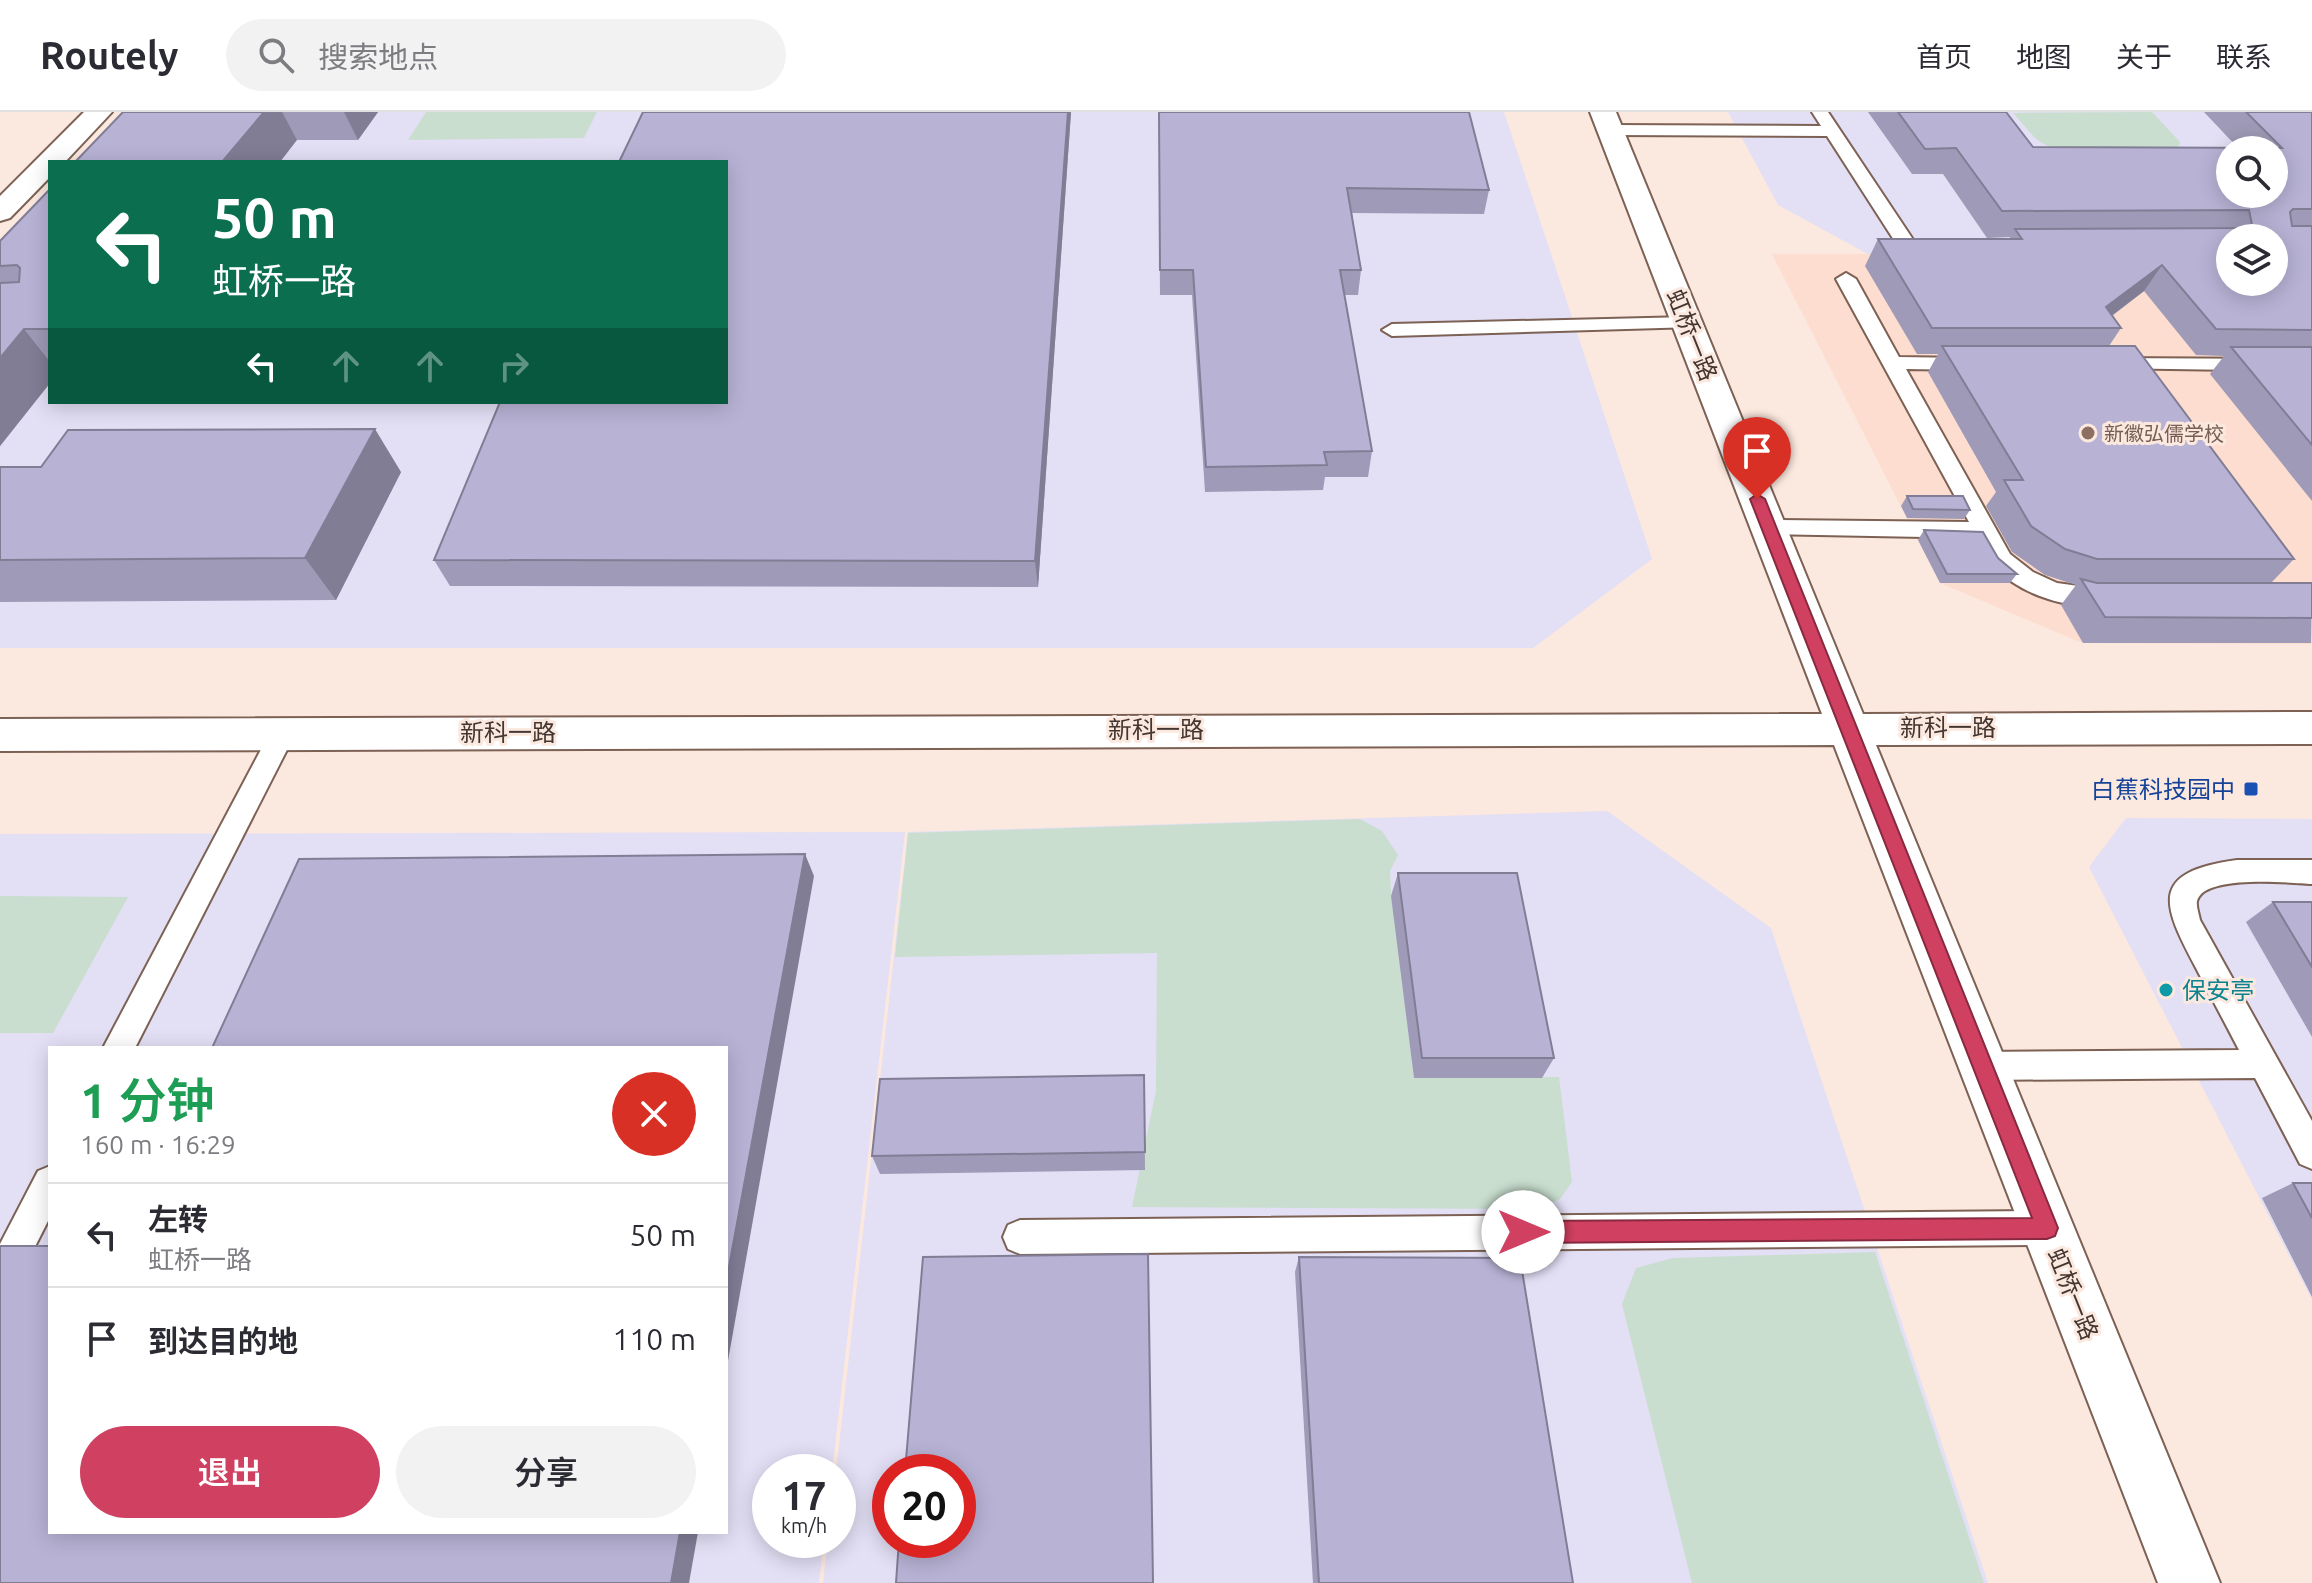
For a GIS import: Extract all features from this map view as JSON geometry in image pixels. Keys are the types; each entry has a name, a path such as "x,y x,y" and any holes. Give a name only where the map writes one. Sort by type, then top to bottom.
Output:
{"street":[{"path":"51,160 99,112"},
{"name":"虹桥一路","path":"1607,121 2189,1583"},
{"path":"0,212 48,164"},
{"name":"新科一路","path":"0,735 1848,727 2312,728"}],"lane":[{"path":"1820,112 1908,247 1954,246"},
{"path":"1607,121 1833,131"},
{"path":"1846,279 2001,559 2033,584 2076,597 2123,597"},
{"path":"1392,330 1688,323"},
{"path":"1893,363 1986,364"},
{"path":"2095,364 2312,365"},
{"path":"1769,528 1985,530"},
{"path":"120,1046 283,732"},
{"path":"2312,872 2204,876 2190,887 2182,902 2186,922 2312,1153"},
{"path":"1981,1066 2264,1064"},
{"path":"0,1280 48,1186"},
{"path":"1020,1237 2047,1228"}],"shaded area":[{"path":"142,112 1504,112 1652,559 1533,648 0,648 0,259 48,210 48,404 728,404 728,160 96,160"},
{"path":"1728,112 2312,112 2288,192 2288,136 2216,136 2216,208 2283,208 2278,224 2216,224 2216,254 1868,254 1778,205"},
{"name":"新徽弘儒学校","path":"1772,254 2216,254 2216,296 2288,296 2288,272 2312,254 2312,644 2082,643 1940,583"},
{"path":"1607,811 1771,928 1988,1583 823,1583 826,1558 856,1558 856,1454 838,1454 908,832"},
{"path":"2126,818 2312,819 2312,1300 2089,867"},
{"path":"905,832 834,1454 752,1454 752,1558 822,1558 819,1583 0,1583 0,834"}],"green space":[{"path":"426,112 597,112 584,138 408,140"},
{"path":"2152,112 2180,142 2178,148 2054,150 2036,139 2013,113"},
{"path":"1360,819 1382,831 1398,855 1390,871 1391,895 1414,1078 1559,1077 1572,1182 1560,1199 1540,1209 1132,1207 1156,1091 1157,953 895,957 908,833"},
{"path":"0,896 128,897 53,1033 0,1033"},
{"path":"1875,1252 1984,1583 1692,1583 1622,1304 1636,1268 1673,1258"}],"building":[{"path":"123,112 264,112 224,160 77,160"},
{"path":"643,112 1068,112 1035,561 434,560 499,404 728,404 728,160 620,160"},
{"path":"1159,112 1469,112 1489,190 1347,188 1361,270 1340,270 1372,451 1324,452 1327,465 1206,467 1193,270 1160,270"},
{"path":"1898,112 2006,112 2033,147 2216,148 2216,208 2288,208 2288,136 2270,136 2246,112 2312,112 2312,209 2293,209 2290,212 2292,226 2312,226 2312,330 2216,329 2162,265 2106,307 2121,328 1932,328 1878,239 2022,239 2015,229 2216,228 2216,296 2288,296 2288,224 2252,224 2249,210 2002,211 1956,148 1925,149"},
{"path":"48,191 48,329 24,329 0,358 0,283 19,282 20,268 17,265 0,266 0,241"},
{"path":"1942,346 2135,346 2294,559 2097,559 2065,549 2031,526 2004,480 2023,480"},
{"path":"2231,347 2312,347 2312,445"},
{"path":"375,429 305,558 0,560 0,467 41,467 68,430"},
{"path":"1907,496 1963,496 1970,510 1913,509"},
{"path":"1924,530 1983,532 1998,558 2017,574 1947,574"},
{"path":"2081,579 2097,583 2312,583 2312,618 2105,617"},
{"path":"805,854 728,1272 728,1046 213,1046 299,859"},
{"path":"1398,873 1517,873 1554,1058 1422,1058"},
{"path":"2273,902 2312,902 2312,967"},
{"path":"1144,1075 1145,1152 872,1156 880,1079"},
{"path":"2293,1183 2312,1183 2312,1218"},
{"path":"0,1246 48,1246 48,1534 680,1534 671,1583 0,1583"},
{"path":"1148,1254 1153,1583 896,1583 898,1558 976,1558 976,1454 907,1454 923,1257"},
{"path":"1299,1257 1520,1258 1573,1583 1319,1583"}],"place":[{"name":"新徽弘儒学校","path":"2088,433"},
{"name":"白蕉科技园中","path":"2251,789"},
{"name":"保安亭","path":"2166,990"}],"route":[{"path":"1523,1232 2047,1228 1757,499"}]}
